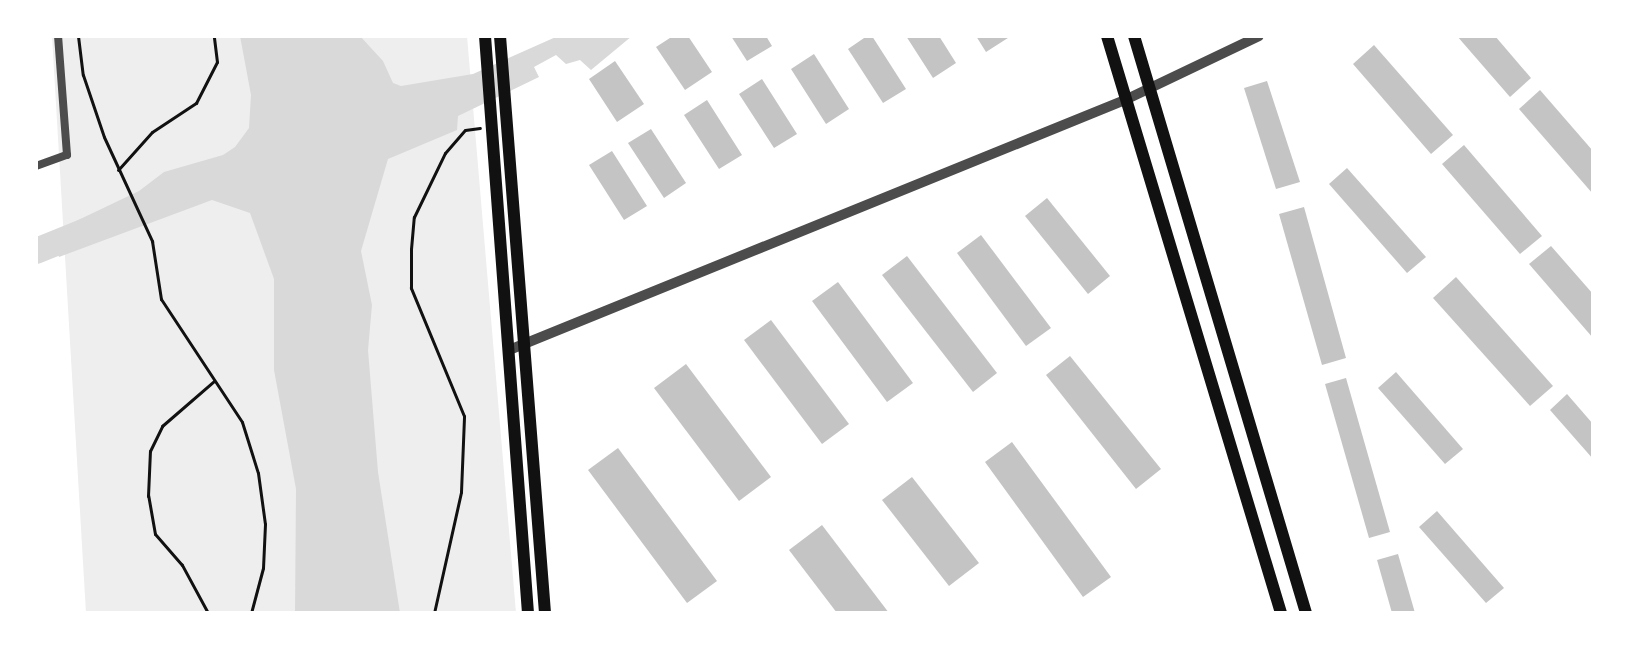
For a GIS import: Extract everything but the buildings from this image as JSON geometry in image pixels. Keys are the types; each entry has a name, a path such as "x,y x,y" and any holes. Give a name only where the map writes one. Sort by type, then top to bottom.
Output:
{"main road":[{"path":"485,36 528,613"},
{"path":"500,36 545,613"},
{"path":"1107,36 1281,613"},
{"path":"1134,36 1306,613"}],"street":[{"path":"36,166 67,155 58,36"},
{"path":"509,350 1125,100 1149,85 1259,36"}],"path":[{"path":"78,36 83,75 126,194 152,241 161,299 242,422 258,473 265,524 263,568 251,613"},
{"path":"118,170 141,141 196,103 217,62 214,36"},
{"path":"434,613 461,492 464,416 411,288 414,217 445,153 465,130 491,126"},
{"path":"208,613 182,565 155,534 148,496 150,451 162,426 214,381"}],"shaded area":[{"path":"52,36 467,36 516,613 86,613"},
{"path":"240,36 360,36 383,61 393,83 401,86 473,74 558,36 632,36 591,70 580,60 566,64 556,55 534,67 539,77 458,116 457,130 388,159 361,251 372,305 368,350 378,472 400,613 295,613 296,489 274,370 274,279 250,213 212,200 59,257 51,233 139,191 164,172 223,155 235,147 249,128 251,95"}],"waterway":[{"path":"36,251 88,230"}]}
